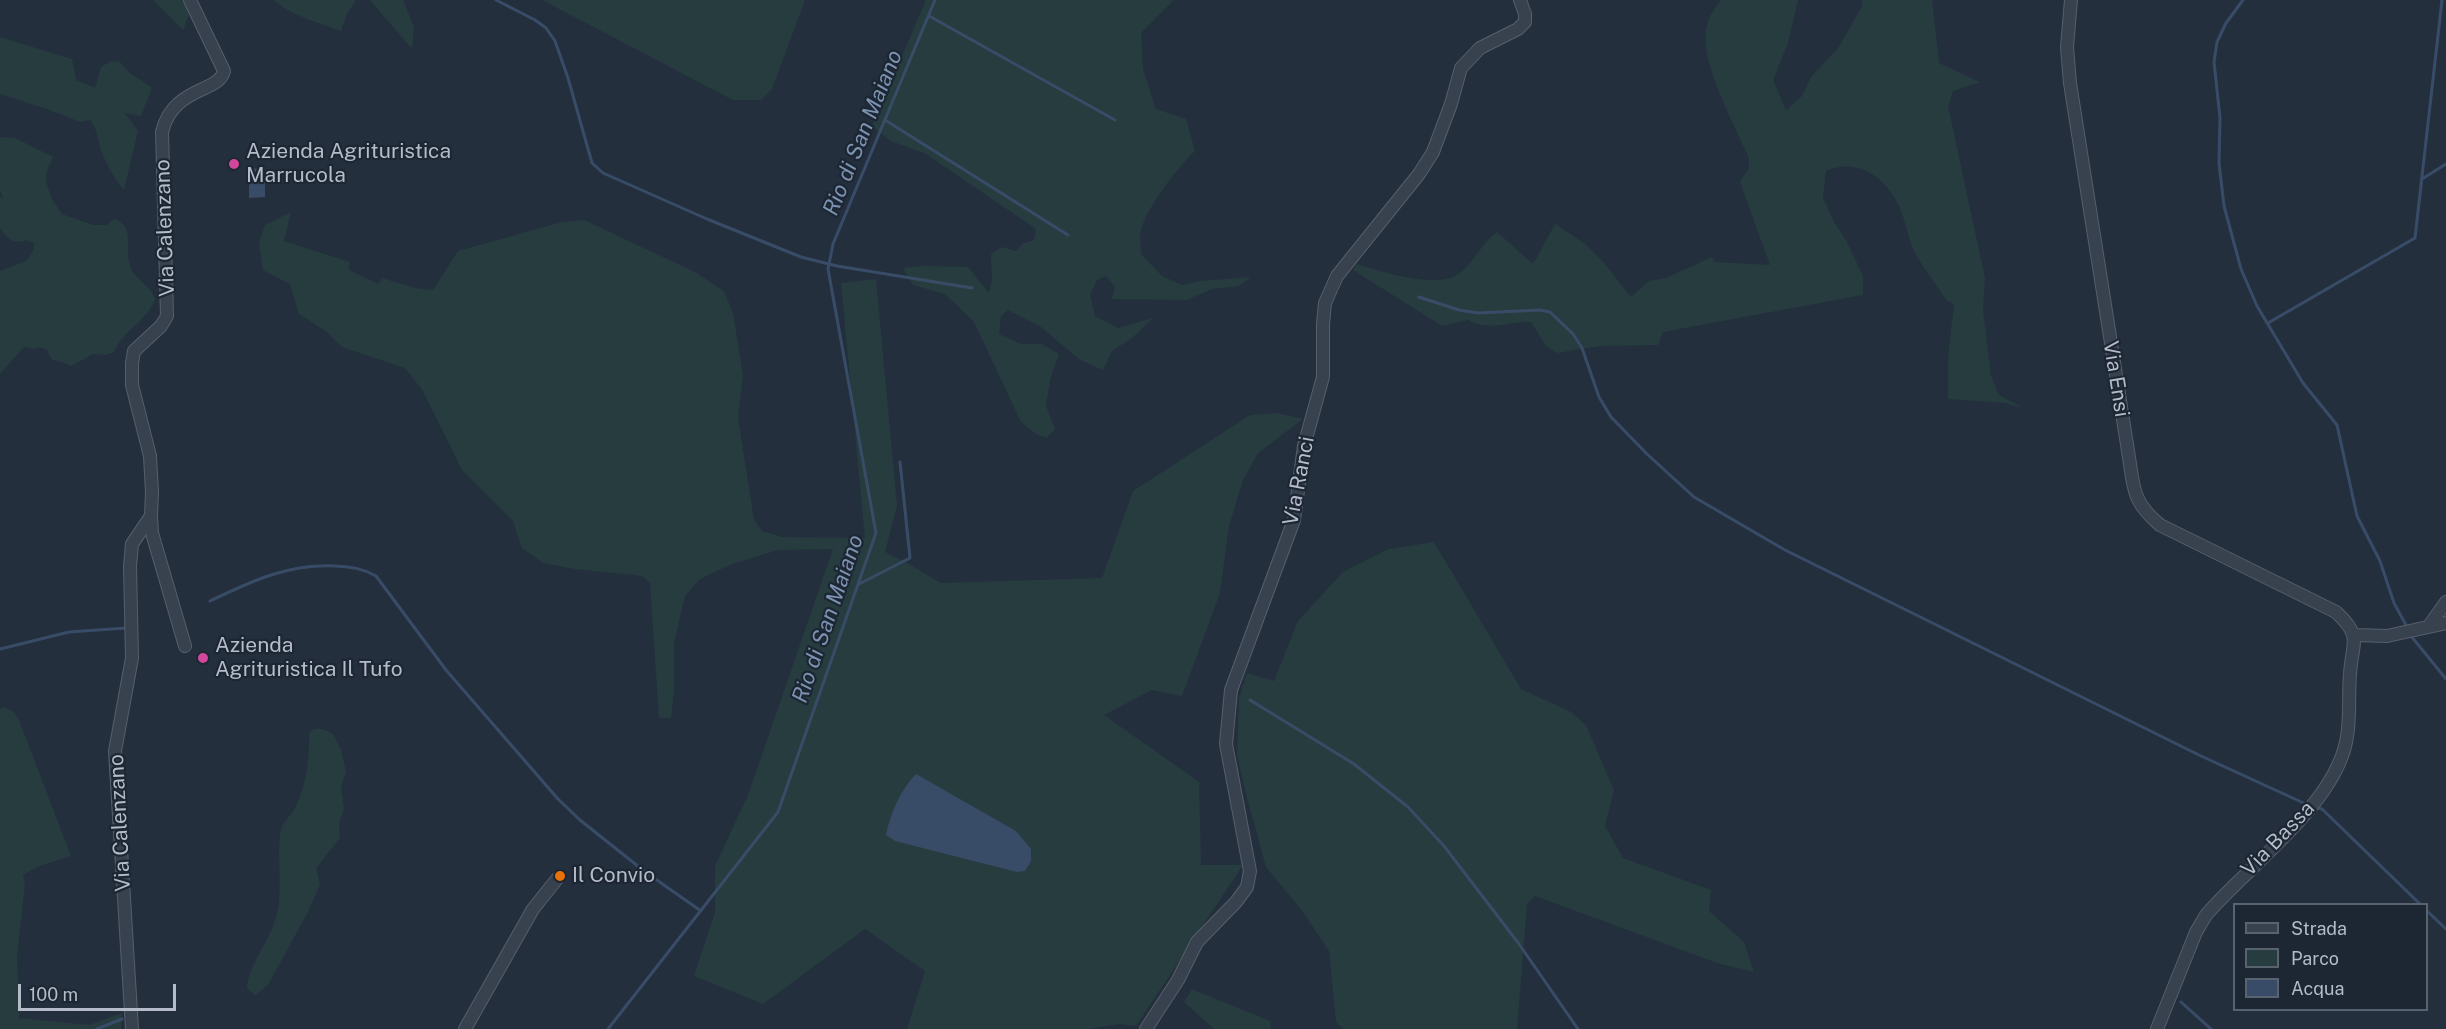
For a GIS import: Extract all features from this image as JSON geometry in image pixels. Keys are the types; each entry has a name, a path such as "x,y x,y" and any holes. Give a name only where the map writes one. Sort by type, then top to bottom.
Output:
{"street":[{"name":"Via Calenzano","path":"185,646 152,533 150,456 132,385 132,363 134,351 161,326 167,316 162,132 170,112 180,100 196,90 216,83 222,78 224,71 190,0"},
{"name":"Via Ranci","path":"1146,1029 1178,980 1197,942 1236,902 1247,887 1250,872 1226,744 1231,690 1294,520 1304,446 1323,377 1325,303 1343,269 1419,174 1433,152 1452,104 1461,68 1480,48 1518,29 1525,22 1520,0"},
{"name":"Via Ensi","path":"2072,0 2067,46 2070,83 2120,407 2135,494 2140,506 2160,525 2336,612 2349,624 2354,635"},
{"name":"Via Calenzano","path":"132,1029 115,771 116,741 132,658 130,566 132,544 151,516"},
{"path":"2424,627 2446,602"},
{"path":"2354,635 2387,636 2446,623"},
{"name":"Via Bassa","path":"2157,1029 2196,932 2206,915 2311,806 2338,767 2346,743 2354,635"},
{"path":"465,1029 533,909 557,879"}],"green space":[{"path":"153,0 195,0 183,30"},
{"path":"274,0 356,0 347,14 341,31 296,14"},
{"path":"370,0 403,0 414,27 412,49"},
{"path":"542,0 805,0 772,89 761,100 733,100"},
{"path":"926,0 1174,0 1141,33 1143,69 1156,109 1186,119 1195,151 1172,177 1144,221 1140,233 1141,254 1162,276 1182,285 1251,277 1239,286 1212,289 1187,300 1112,299 1115,287 1106,276 1097,280 1090,295 1095,316 1118,328 1153,318 1132,338 1112,351 1103,370 1080,360 1041,327 1008,310 1001,316 999,334 1021,344 1042,344 1059,354 1050,380 1046,406 1055,429 1047,438 1036,434 1021,422 974,322 945,294 913,285 903,268 968,267 989,293 992,279 991,254 1002,247 1016,251 1022,244 1034,240 1036,229 926,154 891,141 872,126"},
{"path":"1721,0 1798,0 1788,43 1773,80 1786,110 1802,96 1811,77 1839,47 1862,6 1862,0 1932,0 1939,63 1980,82 1953,91 1948,106 1985,278 1983,310 1991,376 1999,395 2023,408 2005,403 1948,399 1948,357 1954,304 1946,300 1915,253 1899,206 1890,191 1875,176 1857,168 1847,166 1826,171 1823,198 1863,276 1863,295 1663,332 1658,345 1600,346 1557,353 1546,346 1531,322 1492,326 1468,320 1442,326 1353,270 1357,264 1410,278 1438,280 1451,278 1470,264 1497,232 1533,264 1555,224 1584,243 1604,263 1631,297 1649,281 1666,278 1712,257 1715,262 1770,265 1740,182 1749,168 1749,158 1719,92 1707,55 1705,39 1707,25"},
{"path":"0,37 72,59 76,80 95,88 101,67 111,61 120,62 152,88 141,116 125,113 138,131 124,190 107,164 90,120 80,122 0,94"},
{"path":"0,137 15,138 53,157 46,173 47,185 53,201 62,214 93,225 107,225 114,219 125,227 128,238 128,258 132,270 150,289 155,299 146,314 123,338 114,352 105,355 93,354 71,366 52,360 47,350 39,347 35,349 24,347 0,374 0,271 26,261 34,249 34,243 26,240 18,242 11,240 0,228 0,196 3,199 0,190"},
{"path":"291,212 284,241 350,262 349,270 378,284 382,278 415,288 433,290 458,251 562,222 584,220 695,272 724,291 733,313 743,375 738,417 754,520 762,531 782,537 865,538 841,283 876,279 897,506 885,552 941,583 1102,578 1133,491 1250,415 1277,413 1303,419 1258,453 1243,480 1229,526 1220,593 1182,696 1152,690 1104,715 1199,782 1201,865 1243,865 1136,1026 1120,1024 1089,1029 907,1029 925,971 865,929 763,1004 694,976 715,913 715,866 748,795 833,549 778,550 732,564 700,579 685,596 674,643 674,691 671,718 659,718 650,583 642,576 543,563 522,548 513,521 462,470 423,391 405,368 342,347 327,332 299,314 290,284 263,270 259,243 265,225"},
{"path":"1434,542 1521,689 1571,712 1586,725 1614,790 1605,826 1623,858 1711,890 1709,911 1744,942 1754,972 1720,964 1535,896 1527,904 1517,1029 1343,1029 1336,1022 1329,951 1303,912 1266,867 1237,755 1239,698 1247,673 1274,681 1298,621 1343,572 1389,549"},
{"path":"4,707 14,712 19,720 71,856 39,866 23,875 25,885 17,957 19,1018 89,1025 122,1013 121,1029 0,1029 0,709"},
{"path":"314,729 332,733 341,749 346,772 341,787 344,808 339,824 340,838 316,868 320,884 309,910 268,985 256,995 247,989 248,981 276,917 280,884 281,829 294,810 302,792 308,763 309,733"},
{"path":"1192,989 1270,1021 1271,1029 1214,1029 1184,1002"}],"water":[{"path":"265,168 265,197 249,198 249,169"},
{"path":"916,774 1016,831 1031,849 1031,861 1025,871 1017,872 895,841 886,835 897,802"}],"waterway":[{"path":"496,0 535,20 546,28 555,41 592,163 603,173 801,257 837,266 972,288"},
{"name":"Rio di San Maiano","path":"608,1029 778,812 876,533 828,269 833,244 935,0"},
{"path":"2243,0 2226,23 2217,42 2214,62 2220,118 2219,163 2224,206 2241,269 2257,306 2303,383 2337,425 2357,516 2380,561 2394,603 2407,627"},
{"path":"2268,323 2415,238 2442,0"},
{"path":"929,16 1115,120"},
{"path":"885,120 1068,235"},
{"path":"2422,179 2446,164"},
{"path":"1419,297 1459,310 1478,313 1540,310 1550,312 1573,334 1582,348 1599,397 1611,417 1694,497 1785,550 2201,756 2308,805"},
{"path":"859,584 910,558 900,462"},
{"path":"210,601 270,575 301,568 346,567 376,576 446,670 558,799 580,820 644,871 701,911"},
{"path":"0,649 69,632 127,628"},
{"path":"2411,636 2446,679"},
{"path":"1250,700 1354,764 1408,807 1444,846 1519,944 1578,1029"},
{"path":"2314,807 2322,809 2419,903"},
{"path":"2428,912 2446,929"},
{"path":"2181,1002 2211,1029"},
{"path":"97,1029 122,1019"}],"place":[{"name":"Azienda Agrituristica Marrucola","path":"234,164"},
{"name":"Azienda Agrituristica Il Tufo","path":"203,658"},
{"name":"Il Convio","path":"560,876"}]}
